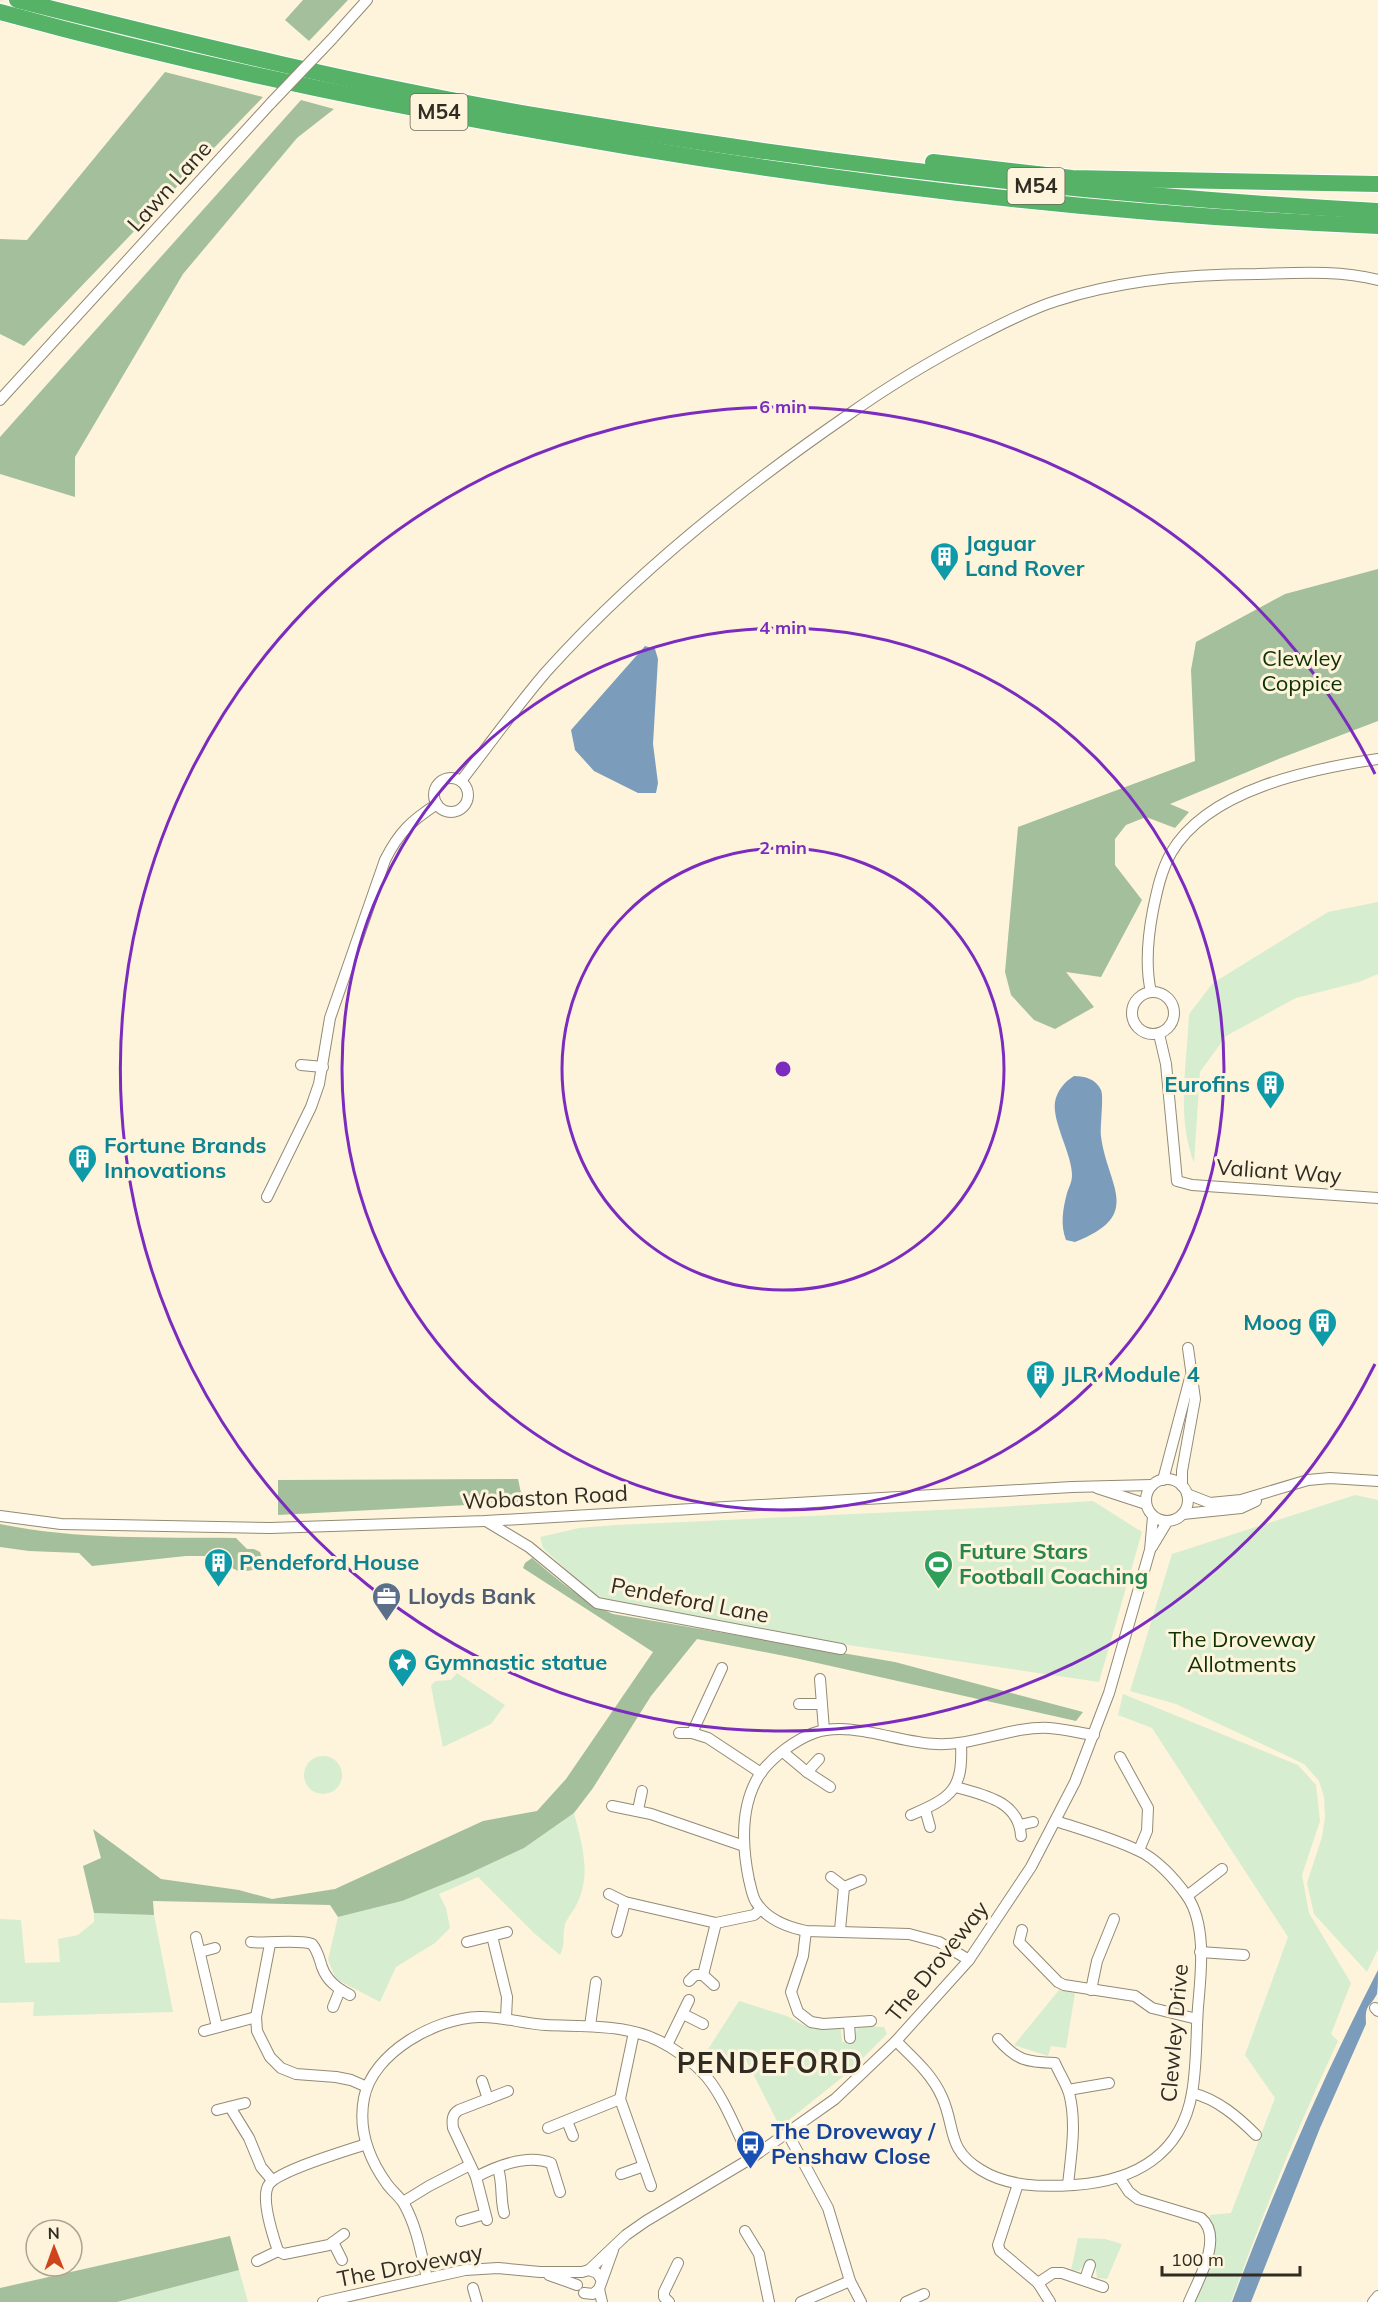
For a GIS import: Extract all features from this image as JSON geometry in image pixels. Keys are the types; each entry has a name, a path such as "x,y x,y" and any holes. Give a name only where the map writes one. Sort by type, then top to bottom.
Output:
{"highway":[{"name":"M54","path":"17,0 218,50 382,86 544,117 1028,185 1267,205 1378,211"},
{"name":"M54","path":"0,12 217,66 380,101 547,133 731,164 1028,202 1267,222 1378,226"},
{"path":"697,140 818,148 1072,178 1378,184"}],"street":[{"name":"Lawn Lane","path":"0,400 367,0"},
{"path":"461,781 545,674 591,625 653,565 727,503 804,445 938,357 1002,324 1053,302 1097,290 1161,278 1222,274 1325,273 1364,276 1378,280"},
{"path":"1150,992 1148,951 1157,890 1172,852 1190,829 1219,807 1262,787 1320,771 1378,759"},
{"path":"450,778 461,781 468,793 463,807 449,812 437,804 434,792 440,782 450,778"},
{"path":"267,1197 311,1107 323,1067 330,1018 385,860 395,839 407,826 437,804"},
{"path":"1150,992 1160,993 1167,998 1174,1014 1167,1030 1159,1034 1141,1031 1132,1017 1132,1008 1136,1000 1150,992"},
{"name":"Valiant Way","path":"1159,1034 1166,1064 1177,1181 1192,1185 1378,1198"},
{"path":"301,1065 323,1067"},
{"path":"1188,1348 1195,1399 1182,1471 1185,1490 1188,1504 1183,1514 1176,1520 1167,1522 1154,1517 1146,1504 1147,1494 1152,1485 1163,1479 1173,1480 1185,1490 1210,1503 1241,1500 1292,1484 1330,1478 1378,1481"},
{"path":"1163,1479 1192,1374"},
{"path":"1183,1514 1241,1508 1292,1484"},
{"name":"Wobaston Road","path":"0,1516 61,1524 270,1528 485,1521 1091,1486 1152,1485"},
{"name":"Wobaston Road","path":"1091,1486 1146,1504"},
{"name":"The Droveway","path":"323,2302 368,2297 427,2278 465,2270 498,2268 540,2272 586,2271 646,2222 788,2134 835,2099 856,2080 930,2005 969,1959 1008,1904 1056,1821 1075,1782 1109,1693 1150,1550 1154,1517"},
{"name":"Pendeford Lane","path":"485,1521 529,1547 597,1603 841,1648"},
{"name":"The Droveway","path":"1150,1550 1167,1522"},
{"path":"692,1733 722,1668"},
{"path":"820,1679 824,1730"},
{"path":"799,1704 821,1704"},
{"path":"969,1959 939,1942 909,1934 840,1930 806,1931 790,1928 772,1919 754,1900 744,1846 746,1819 752,1791 761,1773 802,1738 824,1730 882,1735 913,1742 937,1744 961,1743 1048,1728 1094,1735"},
{"path":"679,1733 692,1733 708,1738 761,1773"},
{"path":"911,1815 925,1809 956,1787 962,1762 961,1743"},
{"path":"783,1752 807,1772 831,1787"},
{"path":"1120,1757 1148,1808 1147,1831 1140,1850"},
{"path":"807,1772 819,1759"},
{"path":"956,1787 998,1801 1016,1815 1021,1830 1033,1822"},
{"path":"638,1810 642,1791"},
{"path":"612,1806 638,1810 744,1846"},
{"path":"925,1809 930,1827"},
{"name":"Clewley Drive","path":"896,2041 926,2071 942,2098 953,2141 965,2157 982,2171 994,2177 1018,2184 1068,2185 1102,2182 1143,2167 1170,2144 1186,2116 1192,2093 1200,1952 1195,1910 1187,1896 1164,1870 1140,1850 1056,1821"},
{"path":"1187,1896 1222,1869"},
{"path":"831,1877 844,1887"},
{"path":"844,1887 861,1880"},
{"path":"840,1930 844,1887"},
{"path":"609,1894 625,1902 716,1923 754,1915 761,1909"},
{"path":"617,1932 625,1902"},
{"path":"1090,1990 1097,1961 1114,1919"},
{"path":"703,1975 716,1923"},
{"path":"1022,1930 1019,1942 1058,1982 1090,1990 1135,1996 1152,2008 1197,2019"},
{"path":"806,1931 803,1956 791,1992 798,2012 811,2022 823,2025 870,2021"},
{"path":"467,1942 507,1932"},
{"path":"492,1936 507,1997 506,2018"},
{"path":"196,1937 217,2027"},
{"path":"251,1942 312,1944 320,1956 329,1980 345,1992 333,2007"},
{"path":"270,1944 256,2017 257,2031 270,2057 281,2068 296,2074 351,2080 367,2087"},
{"path":"200,1952 215,1948"},
{"path":"1200,1952 1244,1955"},
{"path":"688,1981 695,1976 703,1975 714,1985"},
{"path":"590,2026 596,1982"},
{"path":"667,2045 689,2000"},
{"path":"683,2014 703,2024"},
{"path":"204,2031 256,2017"},
{"path":"427,2278 413,2223 404,2202 380,2174 366,2144 363,2114 367,2087 377,2072 394,2053 430,2028 455,2019 506,2018 543,2025 590,2026 634,2032 667,2045 704,2073 723,2103 750,2159"},
{"path":"849,2023 850,2038"},
{"path":"634,2032 620,2099 651,2186"},
{"path":"998,2039 1010,2054 1025,2061 1055,2063"},
{"path":"1055,2050 1055,2063 1068,2090 1072,2108 1068,2185"},
{"path":"482,2081 488,2099"},
{"path":"1068,2090 1109,2083"},
{"path":"461,2221 486,2217 476,2177 453,2128 452,2120 455,2112 508,2091"},
{"path":"1192,2093 1208,2097 1243,2122 1256,2135"},
{"path":"548,2128 620,2099"},
{"path":"217,2110 245,2103"},
{"path":"230,2107 249,2138 261,2167 272,2180"},
{"path":"567,2121 573,2136"},
{"path":"788,2134 828,2208 850,2281 861,2302"},
{"path":"344,2234 333,2242 284,2254 278,2251 265,2197 272,2180 278,2175 366,2144"},
{"path":"476,2177 523,2160 544,2161 551,2163 560,2192"},
{"path":"404,2202 429,2186 470,2166"},
{"path":"621,2174 644,2166"},
{"path":"498,2169 501,2178 500,2198 504,2213"},
{"path":"1119,2177 1129,2192 1138,2199 1201,2218 1206,2222 1210,2237 1210,2252 1189,2302"},
{"path":"1018,2184 998,2245 1000,2251 1038,2283 1050,2302"},
{"path":"745,2231 759,2254 769,2302"},
{"path":"333,2242 342,2260"},
{"name":"The Droveway","path":"600,2284 615,2246"},
{"path":"257,2261 278,2251"},
{"path":"669,2302 664,2297 664,2292 678,2263"},
{"path":"1085,2279 1090,2265"},
{"path":"600,2284 593,2294 584,2294 578,2278 586,2271 597,2273 600,2284 602,2302"},
{"name":"The Droveway","path":"540,2272 584,2294"},
{"path":"1038,2283 1053,2273 1062,2273 1103,2287"},
{"path":"801,2302 850,2281"},
{"path":"473,2288 477,2302"},
{"path":"906,2302 924,2294"},
{"path":"1373,2302 1378,2296"}],"green space":[{"path":"303,0 348,0 309,41 285,20"},
{"path":"165,72 263,97 24,346 0,334 0,239 27,240"},
{"path":"301,100 334,109 297,138 183,274 75,457 75,497 0,474 0,437"},
{"name":"Clewley Coppice","path":"1378,569 1378,721 1170,804 1189,812 1175,828 1146,817 1126,825 1115,839 1115,865 1142,900 1101,977 1066,972 1094,1007 1055,1029 1034,1020 1011,995 1005,972 1018,827 1195,761 1191,670 1196,642 1285,594"},
{"path":"1378,902 1378,974 1359,982 1296,998 1226,1036 1200,1072 1194,1163 1185,1127 1184,1108 1189,1014 1213,983 1328,912"},
{"path":"518,1479 523,1502 278,1515 278,1480"},
{"name":"The Droveway Allotments","path":"1355,1495 1378,1500 1378,1949 1367,1972 1314,1914 1307,1883 1322,1837 1325,1817 1324,1797 1319,1781 1304,1764 1176,1704 1130,1691 1172,1554"},
{"path":"1093,1501 1142,1532 1099,1682 848,1645 597,1598 543,1548 540,1537 579,1528 617,1525"},
{"path":"0,1524 88,1535 236,1538 247,1549 260,1552 262,1558 253,1570 240,1572 209,1556 186,1556 92,1566 79,1553 0,1547"},
{"path":"532,1558 581,1596 613,1614 895,1662 1083,1712 1076,1721 795,1658 697,1639 651,1696 593,1788 574,1813 524,1848 466,1875 402,1901 338,1917 330,1905 153,1901 154,1915 94,1913 83,1866 101,1858 93,1829 161,1879 239,1890 272,1899 335,1889 483,1821 537,1811 566,1779 653,1652 523,1568 525,1563"},
{"path":"457,1673 505,1705 491,1724 443,1747 431,1686 435,1681 451,1680"},
{"path":"1123,1694 1298,1765 1316,1785 1320,1821 1302,1875 1309,1913 1351,1983 1331,2034 1338,2041 1282,2170 1231,2302 1192,2302 1212,2255 1210,2215 1231,2213 1275,2098 1245,2055 1288,1937 1152,1728 1118,1715"},
{"path":"323,1756 336,1762 342,1775 336,1788 323,1794 310,1788 304,1775 310,1762"},
{"path":"574,1813 584,1856 584,1878 578,1902 565,1924 560,1955 535,1934 478,1877 439,1894 446,1908 450,1928 435,1943 396,1967 380,2002 336,1979 328,1960 338,1917 402,1901 466,1875 524,1848"},
{"path":"94,1913 154,1915 173,2012 33,2016 34,2002 0,2003 0,1919 21,1920 25,1963 60,1962 58,1939 78,1935 94,1922"},
{"path":"1059,1990 1075,1993 1066,2048 1051,2046 1048,2056 1014,2045"},
{"path":"739,2001 787,2016 809,2028 841,2029 842,2042 855,2042 857,2026 884,2027 887,2034 849,2072 780,2127 744,2056 713,2074 701,2060"},
{"path":"230,2236 239,2270 117,2302 0,2302 0,2288 44,2278 84,2278 84,2269"},
{"path":"1078,2238 1105,2239 1122,2244 1107,2279 1097,2278 1096,2269 1092,2263 1087,2262 1079,2271 1071,2270"},
{"path":"239,2270 248,2302 117,2302"}],"water":[{"path":"645,646 655,649 658,659 653,744 658,783 656,793 638,793 594,771 575,750 571,730"},
{"path":"1074,1076 1090,1079 1101,1090 1101,1136 1116,1198 1116,1210 1109,1221 1096,1232 1075,1242 1066,1240 1063,1228 1064,1205 1072,1175 1055,1110 1059,1091"},
{"path":"1378,1970 1377,1994 1367,2009 1366,2024 1320,2128 1251,2302 1232,2302 1300,2134"}],"place":[{"name":"Jaguar Land Rover","path":"944,582"},
{"name":"Eurofins","path":"1271,1110"},
{"name":"Fortune Brands Innovations","path":"83,1184"},
{"name":"Moog","path":"1323,1348"},
{"name":"JLR Module 4","path":"1041,1400"},
{"name":"Pendeford House","path":"218,1588"},
{"name":"Future Stars Football Coaching","path":"938,1590"},
{"name":"Lloyds Bank","path":"387,1622"},
{"name":"Gymnastic statue","path":"403,1688"},
{"name":"The Droveway / Penshaw Close","path":"750,2170"}],"district":[{"name":"PENDEFORD","path":"770,2063"}]}
